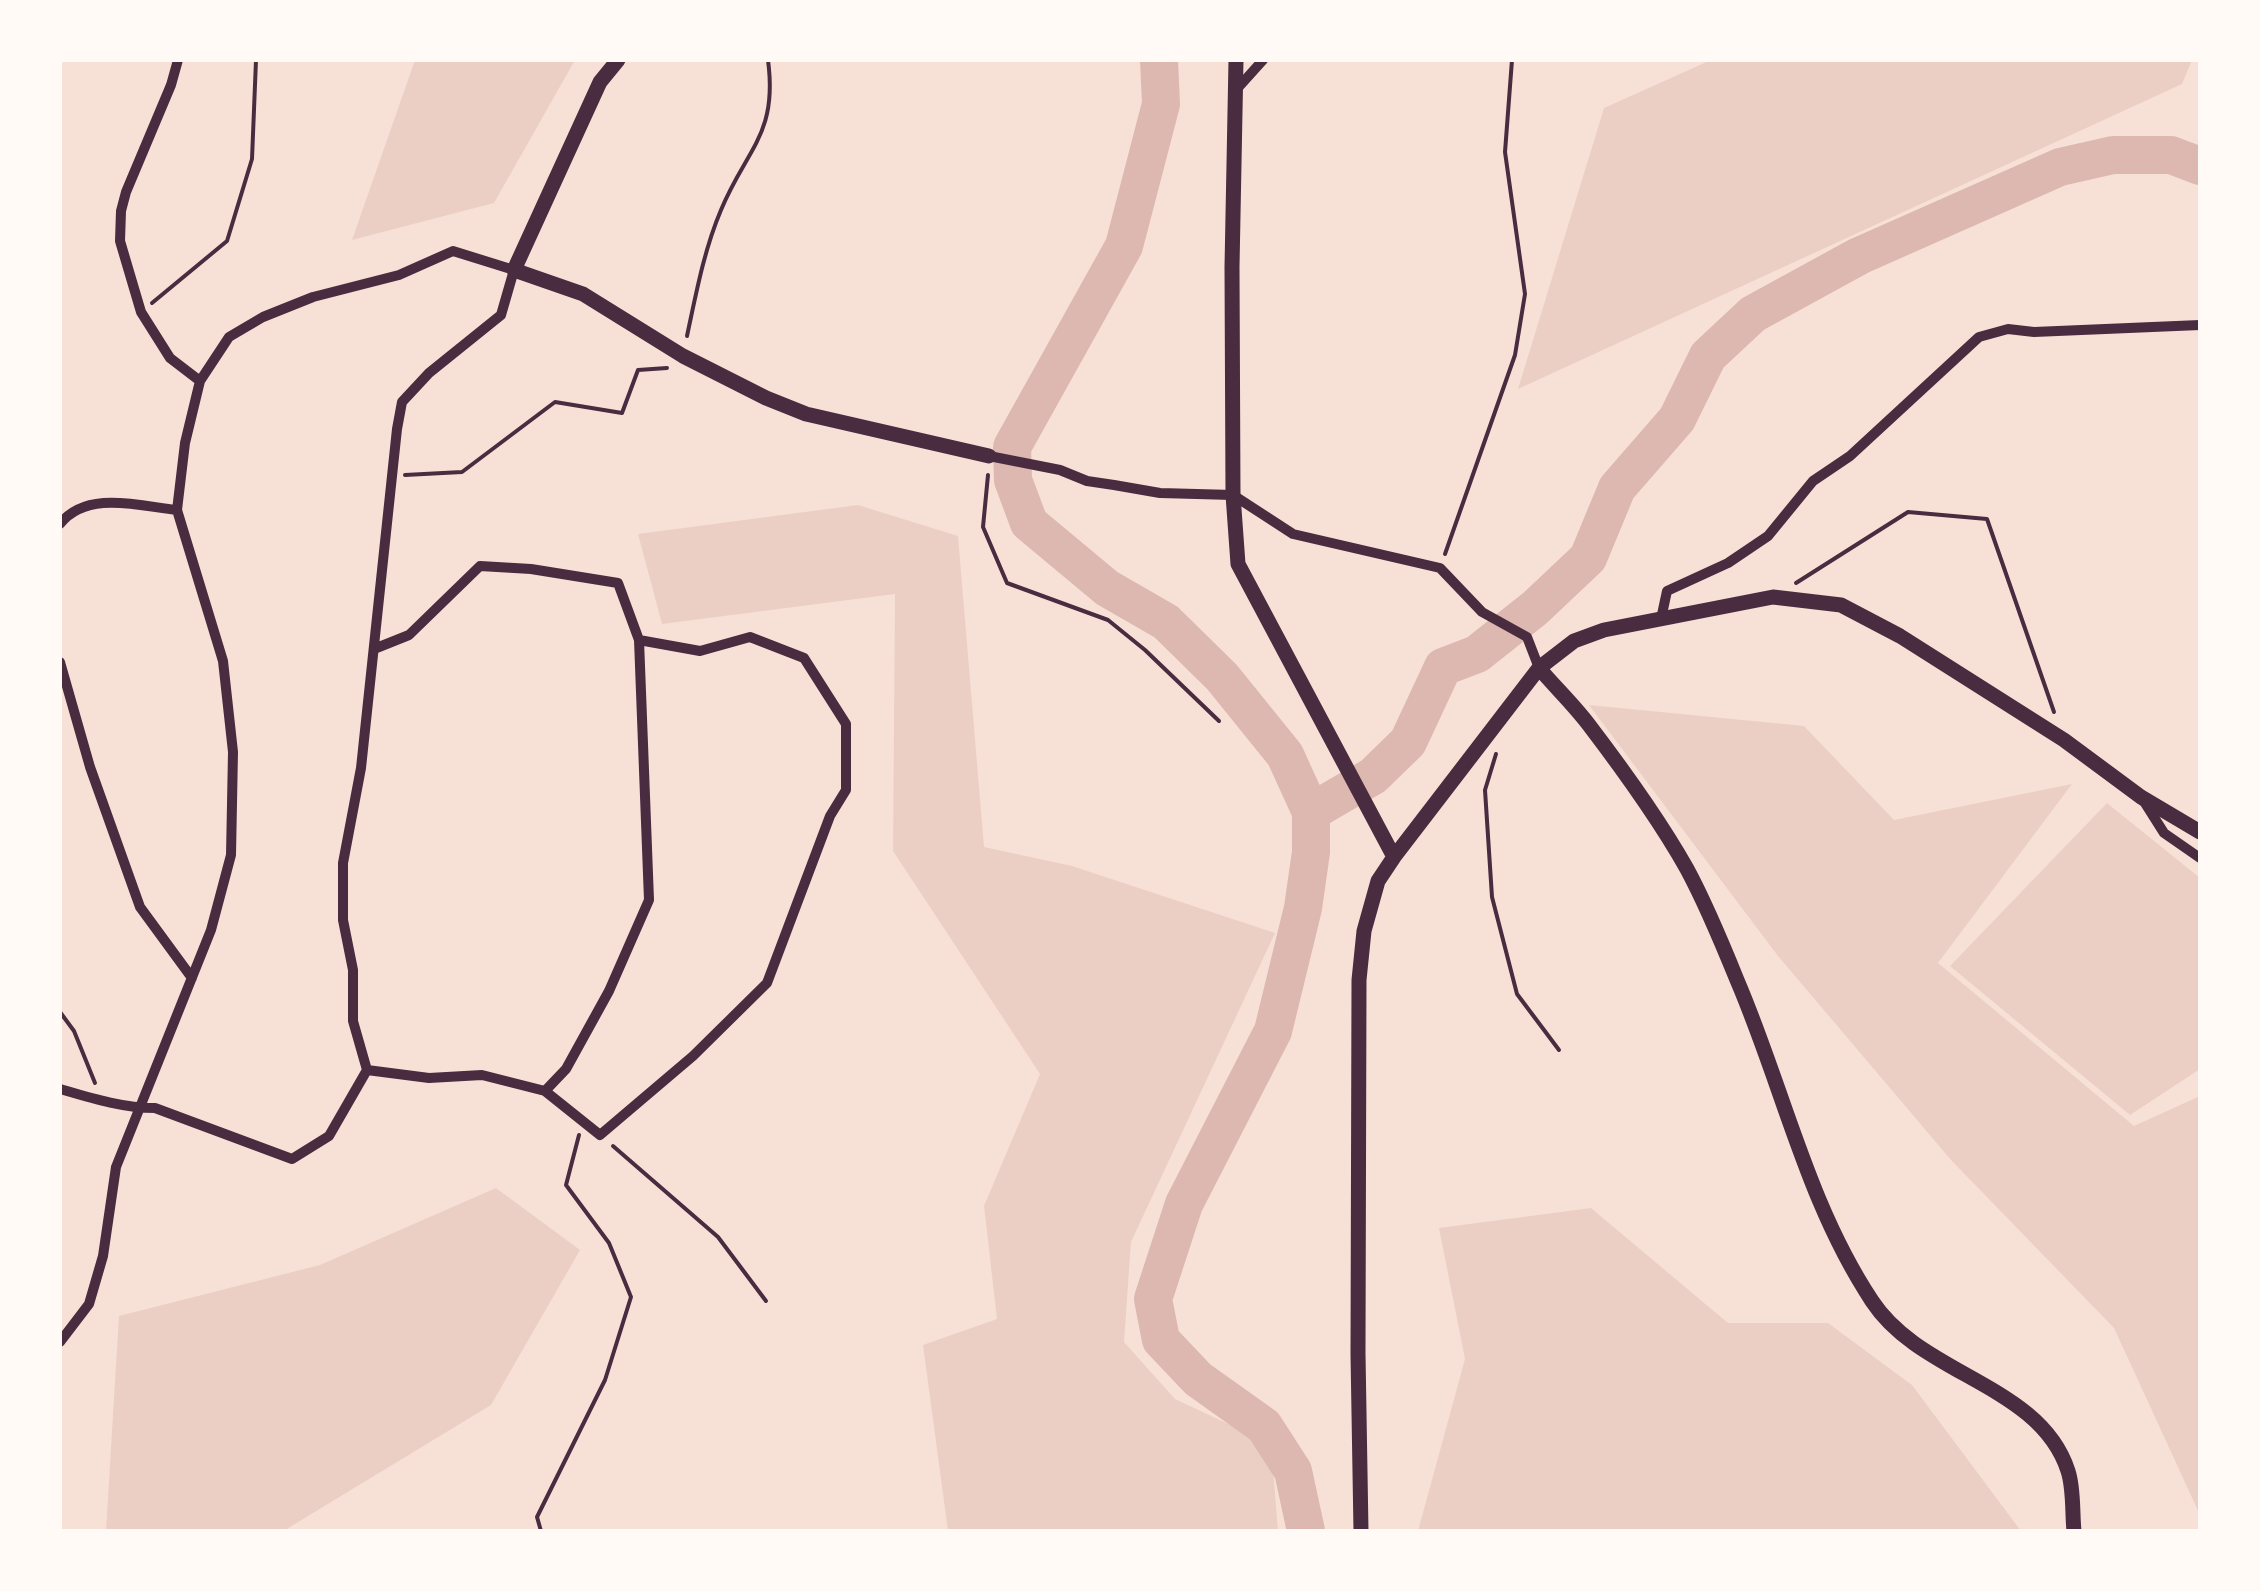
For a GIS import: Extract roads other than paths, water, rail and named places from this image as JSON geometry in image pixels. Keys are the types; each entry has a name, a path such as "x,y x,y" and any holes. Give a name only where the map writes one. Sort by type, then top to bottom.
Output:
{"street":[{"path":"178,60 136,164 121,211 120,241 141,312 170,358 200,382"},
{"path":"60,1089 103,1101 155,1108 292,1159 329,1136 368,1070 353,1021 353,970 344,920 344,863 361,768 402,402 429,373 501,315 514,270 600,82 618,60"},
{"path":"1236,60 1232,267 1238,564 1394,857"},
{"path":"1236,90 1263,60"},
{"path":"60,1342 90,1304 103,1256 116,1167 212,930 231,855 233,752 223,661 177,510 184,444 200,382 229,337 264,318 313,297 399,275 453,251 583,294 683,356 806,414 1060,470 1086,481 1160,493 1234,496 1293,534 1440,568 1482,612 1527,637 1539,668 1587,721 1647,805 1688,871 1738,982 1830,1228 1874,1304 1930,1357 2039,1421 2059,1448 2070,1475 2074,1531"},
{"path":"1660,619 1667,591 1728,562 1768,536 1813,481 1850,456 1979,337 2008,329 2034,332 2200,325"},
{"path":"60,524 69,513 100,502 177,510"},
{"path":"374,650 409,635 480,566 531,569 618,583 639,640 649,900 609,991 566,1069 545,1091"},
{"path":"1361,1531 1359,980 1370,903 1394,857 1539,668 1574,641 1604,630 1773,597 1841,605 1900,636 2200,832"},
{"path":"368,1070 429,1078 482,1075 545,1091 600,1135 694,1056 767,983 830,816 846,790 846,724 804,658 750,637 700,651 639,640"},
{"path":"60,662 90,767 140,907 192,978"},
{"path":"2142,797 2164,832 2200,858"}],"waterway":[{"path":"1159,60 1161,104 1124,246 1012,447 1013,480 1029,523 1107,588 1166,622 1222,677 1285,755 1311,812 1311,852 1303,908 1273,1031 1184,1204 1153,1299 1161,1340 1198,1379 1264,1426 1293,1471 1306,1531"},
{"path":"1311,812 1373,776 1408,742 1443,667 1477,654 1535,608 1588,558 1617,488 1677,419 1708,356 1753,314 1859,256 2060,167 2113,155 2171,155 2200,166"}]}
